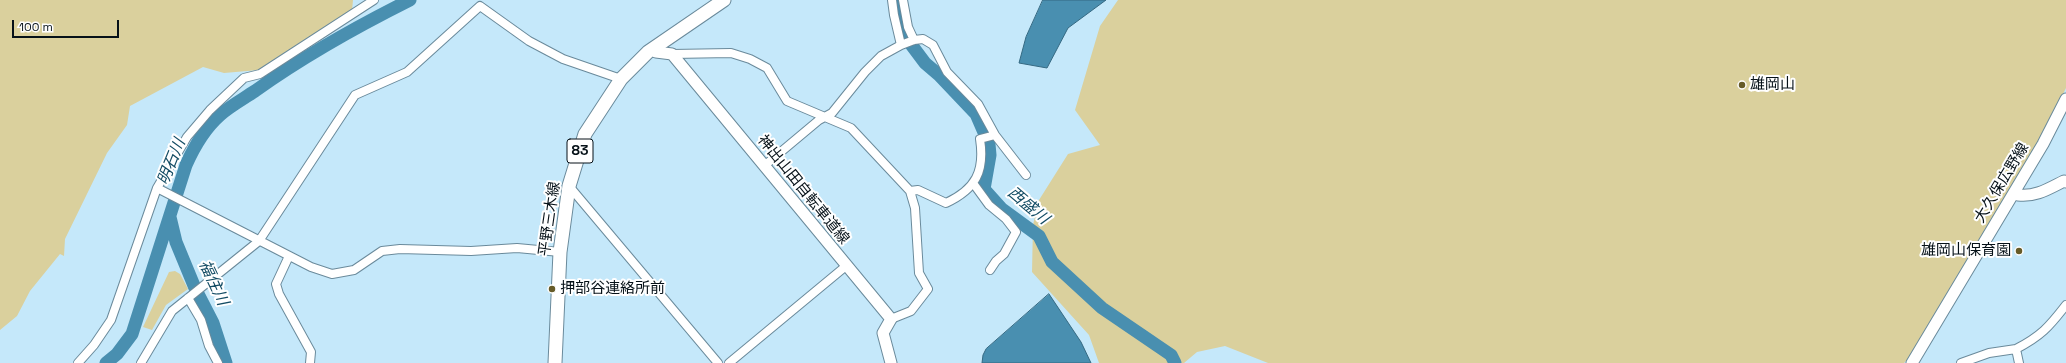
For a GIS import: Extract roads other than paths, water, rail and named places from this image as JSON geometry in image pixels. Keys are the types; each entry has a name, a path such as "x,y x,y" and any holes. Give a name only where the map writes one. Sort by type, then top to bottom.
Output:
{"main road":[{"name":"平野三木線","path":"555,363 560,252 569,186 585,134 621,79 652,52 724,0"},
{"path":"652,52 672,54"},
{"name":"神出山田自転車道線","path":"672,54 891,319"},
{"name":"大久保広野線","path":"1912,363 2015,195 2066,99"},
{"path":"2015,195 2028,196 2040,193 2064,181 2066,182"},
{"path":"891,319 883,333 891,363"}],"street":[{"path":"78,363 94,345 111,320 157,188 187,137 210,110 244,78 260,74 374,0"},
{"path":"892,0 901,45"},
{"path":"903,0 908,27 914,40"},
{"path":"140,363 172,311 259,241 355,95 407,72 480,6 529,41 563,59 621,79"},
{"path":"764,166 819,120 832,113 865,72 881,56 901,45 914,40 923,39 934,45 947,72 978,104 994,135 1026,175"},
{"path":"672,54 731,53 750,59 767,68 787,102 851,128 910,191 915,208 919,273 928,289 911,311 891,319"},
{"path":"910,191 918,190 946,203 954,199 973,183 979,174 982,149 980,139 994,135"},
{"path":"973,183 989,205 1006,219 1016,232 1004,254 996,261 990,270"},
{"path":"569,186 718,363"},
{"path":"157,188 311,267 332,274 354,270 382,251 400,250 471,252 517,248 560,252"},
{"path":"289,256 276,284 278,294 310,352 310,363"},
{"path":"729,363 846,266"},
{"path":"188,298 201,320 209,346 218,363"},
{"path":"1961,363 1989,353 2016,349 2037,338 2052,324 2066,305"},
{"path":"2016,349 2019,363"}],"water":[{"path":"1043,0 1106,0 1068,28 1047,68 1019,63 1026,37"},
{"path":"1049,294 1081,342 1091,363 982,363 983,355 986,349"}],"waterway":[{"name":"明石川","path":"106,363 117,354 132,334 186,165 196,145 209,126 228,109 311,54 350,31 410,0"},
{"name":"西盛川","path":"897,0 907,39 925,63 939,75 976,114 989,144 990,155 984,189 1002,209 1039,236 1052,262 1102,308 1171,355 1175,363"},
{"name":"福住川","path":"170,217 176,242 195,288 213,323 226,363"}],"place":[{"name":"雄岡山","path":"1742,85"},
{"name":"雄岡山保育園","path":"2019,251"},
{"name":"押部谷連絡所前","path":"552,289"}]}
